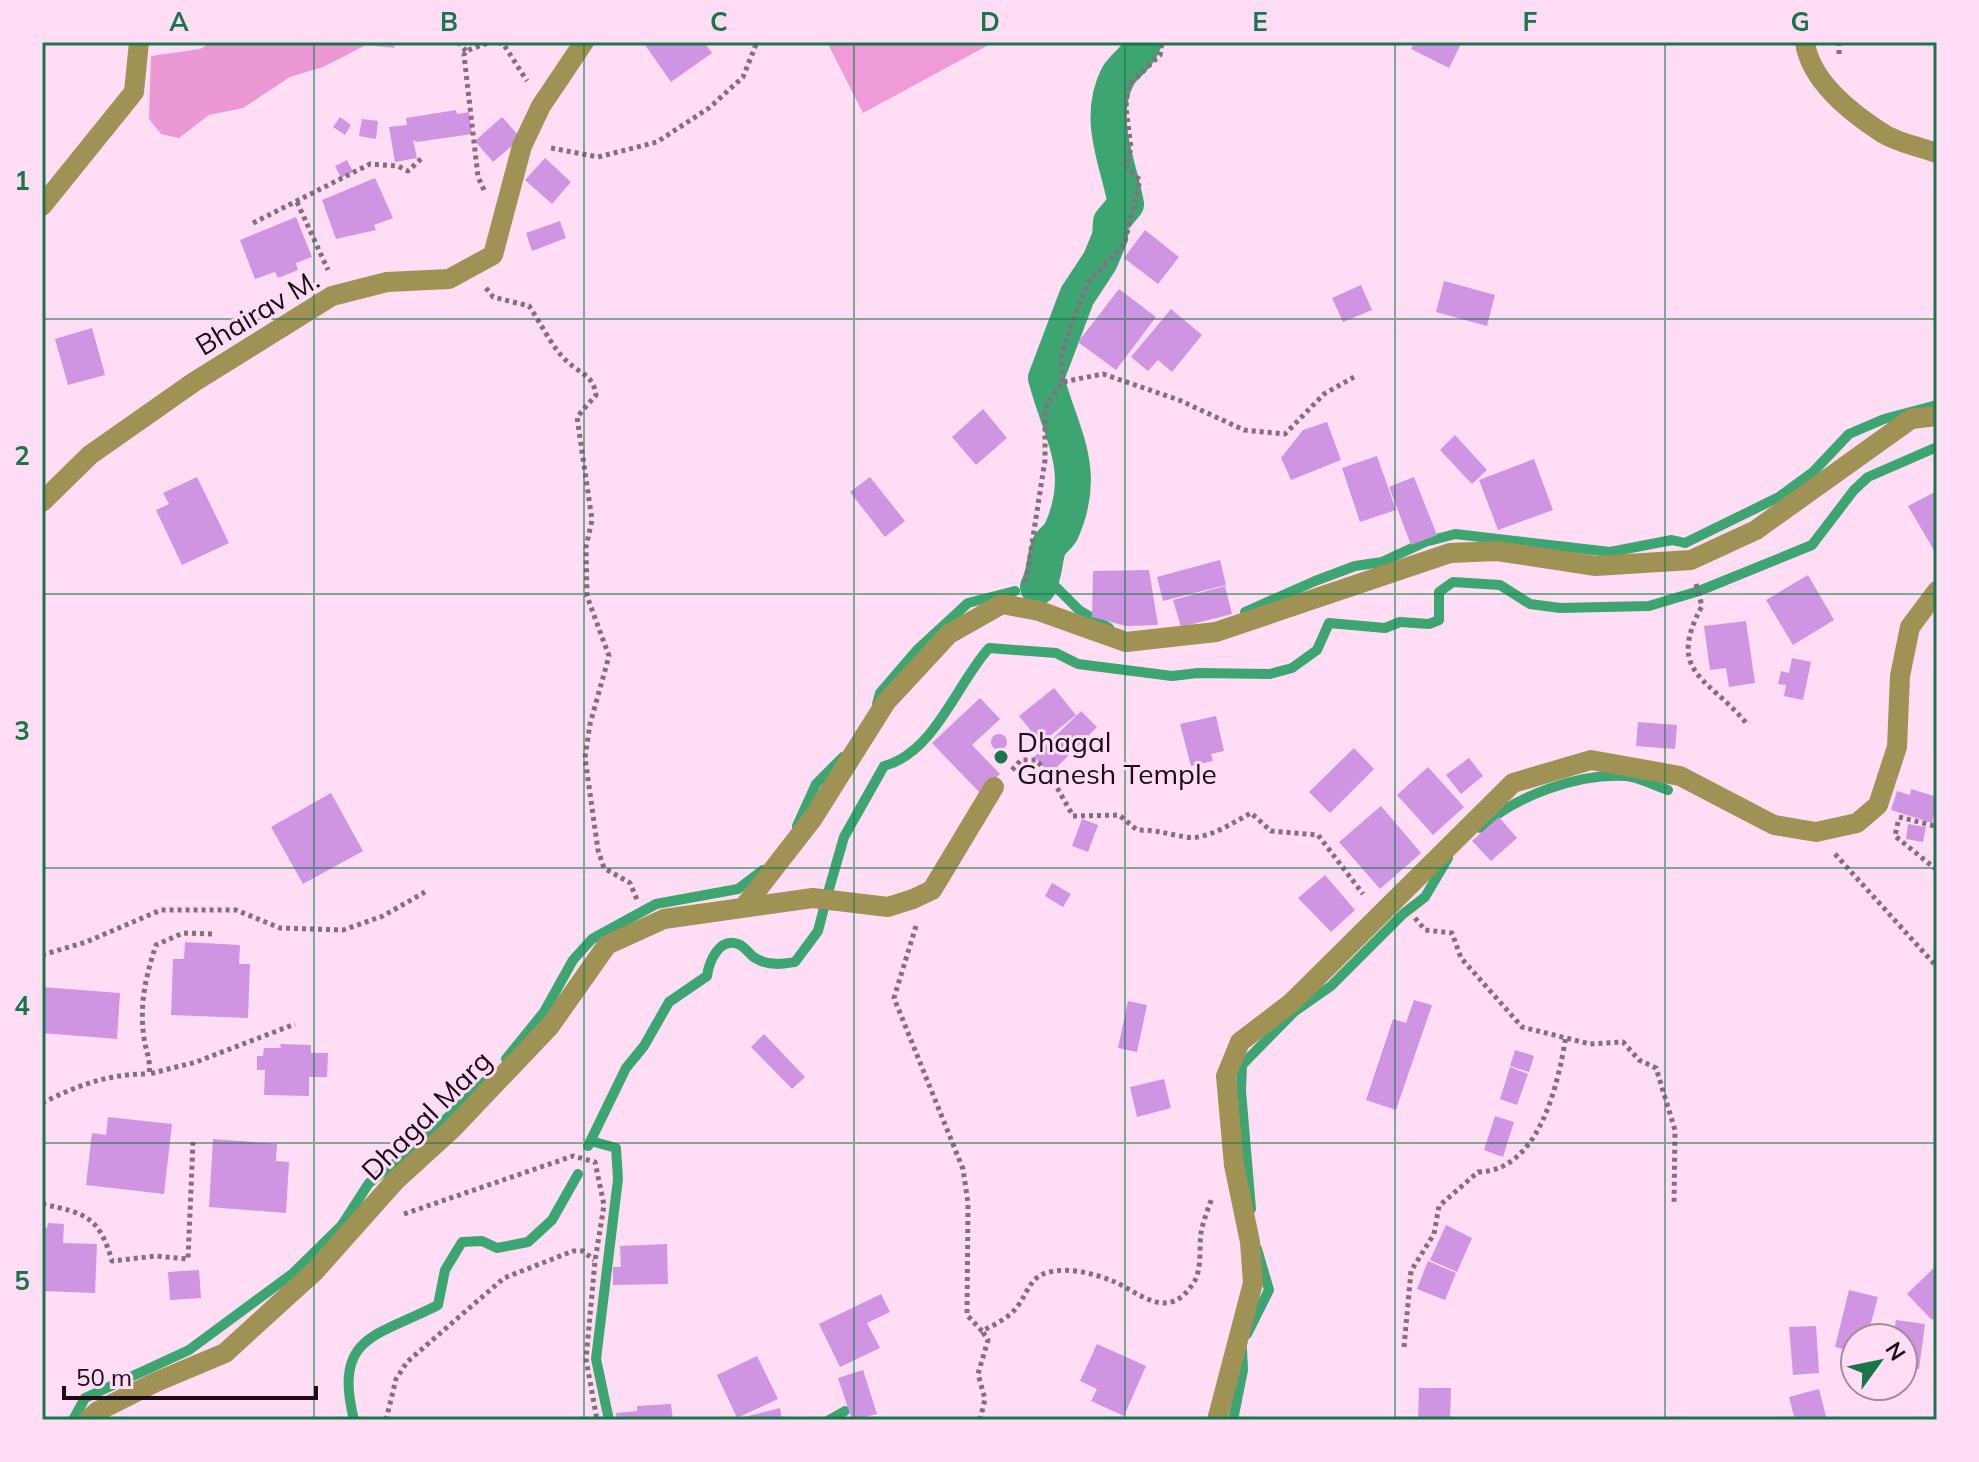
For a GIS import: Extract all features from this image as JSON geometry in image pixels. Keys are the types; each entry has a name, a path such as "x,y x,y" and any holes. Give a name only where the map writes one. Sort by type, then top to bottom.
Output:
{"street":[{"path":"42,206 134,92 139,42"},
{"path":"474,267 493,255 522,146 541,106 584,42"},
{"path":"1805,42 1808,63 1830,90 1886,135 1937,153"},
{"name":"Bhairav M.","path":"42,502 90,455 194,382 332,296 387,282 449,279 474,267"},
{"path":"744,907 792,849 896,690 949,634 1002,604 1023,607 1126,642 1216,632 1450,553 1497,551 1596,566 1691,560 1756,530 1911,419 1937,416"},
{"path":"1217,1420 1253,1283 1250,1242 1234,1165 1226,1076 1240,1042 1291,1003 1513,783 1591,760 1680,776 1774,825 1816,832 1857,823 1878,805 1897,747 1900,676 1910,627 1937,591"},
{"path":"913,899 932,890 994,787"},
{"name":"Dhagal Marg","path":"88,1420 98,1411 156,1382 225,1353 360,1225 396,1180 452,1129 550,1026 607,945 655,924 744,907 813,898 888,907 913,899"}],"path":[{"path":"458,42 466,51 478,177 502,227"},
{"path":"466,51 490,42"},
{"path":"498,42 510,52 541,106"},
{"path":"522,146 560,148 598,157 657,142 709,108 743,77 757,42"},
{"path":"1023,607 1045,460 1045,408 1062,382 1061,357 1089,281 1114,259 1124,245 1133,217 1140,180 1126,167 1131,148 1126,107 1128,86 1160,55 1162,42"},
{"path":"253,223 370,164 398,166 408,171 422,158"},
{"path":"297,202 333,280 332,296"},
{"path":"474,267 487,277 486,292 529,306 568,363 594,382 596,395 577,417 592,520 585,582 597,633 609,656 586,744 586,774 604,868 630,883 643,911 655,924"},
{"path":"1062,382 1103,374 1179,400 1244,430 1285,434 1324,394 1354,377"},
{"path":"1691,560 1702,606 1689,630 1689,662 1704,686 1725,698 1746,723 1749,721"},
{"path":"1878,805 1883,813 1935,826"},
{"path":"1899,817 1895,836 1937,870"},
{"path":"1816,832 1937,967"},
{"path":"42,955 86,942 161,910 236,910 280,928 343,930 383,916 425,892"},
{"path":"913,899 916,933 894,998 963,1169 968,1203 965,1256 967,1315 988,1340 978,1374 985,1399 980,1420"},
{"path":"149,1074 151,1062 144,1038 144,981 156,945 183,933 212,934"},
{"path":"42,1103 68,1090 122,1074 149,1074 196,1062 295,1024"},
{"path":"1404,1347 1411,1271 1434,1234 1439,1206 1478,1172 1496,1172 1518,1158 1536,1130 1551,1097 1566,1036"},
{"path":"42,1204 86,1213 105,1237 112,1261 156,1256 188,1259 193,1142"},
{"path":"360,1225 362,1235 418,1206 573,1156 595,1162 604,1205 595,1261 586,1359 597,1420"},
{"path":"982,1331 1017,1306 1026,1287 1044,1273 1067,1269 1105,1279 1138,1297 1160,1303 1183,1293 1195,1281 1202,1230 1213,1194 1221,1175 1234,1165"},
{"path":"386,1420 396,1379 407,1362 504,1278 573,1251 583,1251 595,1261"}],"shaded area":[{"path":"212,42 391,42 395,48 366,45 323,67 290,77 243,108 209,115 179,138 161,134 149,119 151,56 200,49"},
{"path":"827,42 994,42 863,113"},
{"path":"1119,42 1159,42 1158,54 1131,75 1126,85 1128,149 1123,168 1137,179 1134,197 1118,199 1111,186 1110,164 1100,131 1107,80 1124,46"}],"building":[{"path":"643,42 704,42 712,53 671,82"},
{"path":"1415,42 1462,42 1449,68 1411,49"},
{"path":"456,110 457,114 469,112 472,134 413,140 417,158 395,162 389,127 407,125 406,118"},
{"path":"340,117 351,125 345,135 333,127"},
{"path":"502,117 521,138 493,162 475,141"},
{"path":"362,119 378,121 376,139 359,136"},
{"path":"545,158 571,182 552,204 525,180"},
{"path":"347,160 353,172 341,178 335,166"},
{"path":"375,178 393,218 374,225 376,230 336,239 322,200"},
{"path":"296,217 312,257 296,263 298,270 278,278 275,272 255,279 240,240"},
{"path":"560,221 566,238 532,251 526,233"},
{"path":"1145,230 1179,257 1158,284 1124,258"},
{"path":"1444,281 1495,295 1487,326 1436,312"},
{"path":"1361,285 1372,310 1343,322 1332,298"},
{"path":"1119,289 1156,317 1116,370 1078,342"},
{"path":"1171,309 1202,335 1172,372 1158,360 1148,371 1131,357"},
{"path":"92,328 105,375 68,385 55,339"},
{"path":"983,409 1007,438 976,465 952,437"},
{"path":"1327,422 1341,460 1291,480 1281,458 1303,430"},
{"path":"1455,435 1487,470 1472,484 1440,450"},
{"path":"1377,456 1396,510 1360,522 1342,468"},
{"path":"1534,459 1553,510 1498,530 1479,480"},
{"path":"197,477 229,543 182,565 156,510 169,504 163,493"},
{"path":"870,477 905,521 885,537 850,492"},
{"path":"1414,477 1437,535 1411,545 1389,487"},
{"path":"1937,491 1937,551 1935,552 1908,506"},
{"path":"1220,560 1226,585 1163,601 1157,577"},
{"path":"1149,570 1158,625 1126,626 1092,617 1093,571"},
{"path":"1808,575 1834,620 1793,645 1766,600"},
{"path":"1225,586 1232,614 1181,627 1173,600"},
{"path":"1746,621 1755,683 1729,687 1726,668 1710,670 1704,626"},
{"path":"1792,658 1811,662 1803,700 1784,696 1786,685 1778,684 1781,671 1789,673"},
{"path":"1054,688 1076,715 1041,743 1019,716"},
{"path":"980,698 1000,719 972,745 1000,774 980,793 932,743"},
{"path":"1081,711 1097,727 1050,774 1034,757"},
{"path":"1216,716 1224,751 1211,754 1213,761 1191,766 1180,724"},
{"path":"1638,722 1677,725 1675,749 1636,746"},
{"name":"Dhagal Ganesh Temple","path":"996,734 1002,734 1007,742 1005,748 996,750 991,745 991,739"},
{"path":"1354,748 1374,769 1330,813 1309,792"},
{"path":"1469,758 1483,776 1461,794 1446,775"},
{"path":"1428,767 1464,807 1433,835 1397,795"},
{"path":"1911,789 1937,797 1932,823 1891,810 1897,791 1910,795"},
{"path":"331,793 363,851 303,884 271,827"},
{"path":"1381,806 1421,853 1380,889 1339,842"},
{"path":"1499,817 1517,838 1491,861 1472,841"},
{"path":"1082,819 1098,825 1088,852 1072,846"},
{"path":"1908,824 1926,827 1923,842 1906,839"},
{"path":"1325,875 1355,910 1331,932 1298,898"},
{"path":"1052,883 1071,894 1063,907 1045,896"},
{"path":"185,942 240,945 239,964 250,964 248,1018 171,1015 173,959 184,959"},
{"path":"42,987 120,993 117,1039 42,1033"},
{"path":"1414,1000 1432,1005 1396,1110 1366,1100 1393,1019 1406,1023"},
{"path":"1128,1001 1147,1005 1137,1052 1118,1048"},
{"path":"764,1034 805,1077 792,1089 751,1047"},
{"path":"280,1044 311,1045 311,1053 328,1053 327,1077 309,1077 309,1096 264,1095 265,1070 257,1070 257,1056 263,1056 264,1048 281,1048"},
{"path":"1515,1050 1534,1056 1529,1072 1510,1066"},
{"path":"1510,1067 1528,1074 1517,1105 1500,1099"},
{"path":"1164,1079 1171,1108 1137,1117 1130,1087"},
{"path":"1495,1116 1514,1122 1503,1157 1484,1150"},
{"path":"108,1117 172,1124 164,1194 86,1185 92,1133 106,1135"},
{"path":"213,1139 277,1144 276,1161 289,1162 286,1213 209,1207"},
{"path":"48,1223 64,1224 63,1243 97,1244 95,1293 42,1291 42,1228 47,1228"},
{"path":"1446,1225 1472,1238 1457,1272 1430,1260"},
{"path":"667,1244 668,1284 613,1285 613,1267 621,1267 620,1246"},
{"path":"1428,1261 1456,1273 1445,1300 1417,1289"},
{"path":"1937,1265 1937,1316 1932,1320 1907,1294"},
{"path":"199,1270 201,1298 170,1300 168,1272"},
{"path":"1849,1290 1878,1297 1871,1322 1841,1322"},
{"path":"881,1294 890,1312 867,1323 880,1348 840,1367 819,1324"},
{"path":"1919,1323 1925,1324 1919,1369"},
{"path":"1816,1326 1819,1373 1793,1375 1789,1327"},
{"path":"1097,1344 1146,1366 1124,1416 1091,1401 1097,1389 1080,1381"},
{"path":"757,1356 778,1399 737,1418 717,1375"},
{"path":"863,1370 877,1414 852,1420 838,1378"},
{"path":"1419,1388 1451,1388 1450,1420 1418,1420"},
{"path":"1819,1389 1827,1420 1795,1420 1789,1397"},
{"path":"671,1404 673,1420 617,1420 616,1413 637,1411 637,1406"},
{"path":"780,1408 782,1420 736,1420 736,1419"}],"waterway":[{"path":"1038,587 1047,550 1061,532 1073,490 1070,453 1046,378 1077,296 1100,261 1110,237 1111,222 1126,204 1111,140 1109,108 1118,76 1144,42"},
{"path":"1245,612 1355,566 1382,562 1425,542 1455,534 1610,552 1672,540 1685,543 1779,497 1813,472 1849,434 1884,419 1937,405"},
{"path":"827,896 844,837 884,766 902,759 930,733 989,648 1056,653 1078,664 1172,676 1198,673 1270,674 1292,668 1317,650 1329,623 1385,628 1400,622 1429,624 1439,620 1439,592 1453,582 1500,585 1530,604 1560,608 1649,606 1699,591 1812,545 1854,490 1868,477 1937,447"},
{"path":"1038,587 1044,589 1053,584 1079,610 1109,628"},
{"path":"877,704 880,693 917,650 968,603 1015,591"},
{"path":"797,826 816,784 843,757"},
{"path":"1480,828 1529,797 1588,778 1626,776 1668,790"},
{"path":"1251,1209 1241,1091 1242,1065 1294,1012 1331,986 1403,914 1425,897 1448,858"},
{"path":"506,1059 544,1012 573,960 592,939 656,904 738,889 763,870"},
{"path":"588,1146 626,1068 644,1046 669,1002 707,976 720,947 738,944 762,961 776,964 795,962 818,931 826,900"},
{"path":"73,1420 85,1398 189,1350 292,1274 342,1225 369,1183 420,1144 484,1082"},
{"path":"591,1141 616,1148 618,1179 596,1359 609,1420"},
{"path":"354,1420 349,1392 350,1371 355,1355 365,1343 379,1333 438,1305 445,1270 462,1242 482,1241 497,1248 528,1242 552,1220 578,1174"},
{"path":"1247,1334 1269,1290 1257,1249"},
{"path":"1233,1420 1243,1370 1242,1349"},
{"path":"829,1420 845,1411"}],"place":[{"name":"Dhagal Ganesh Temple","path":"1001,757"}]}
